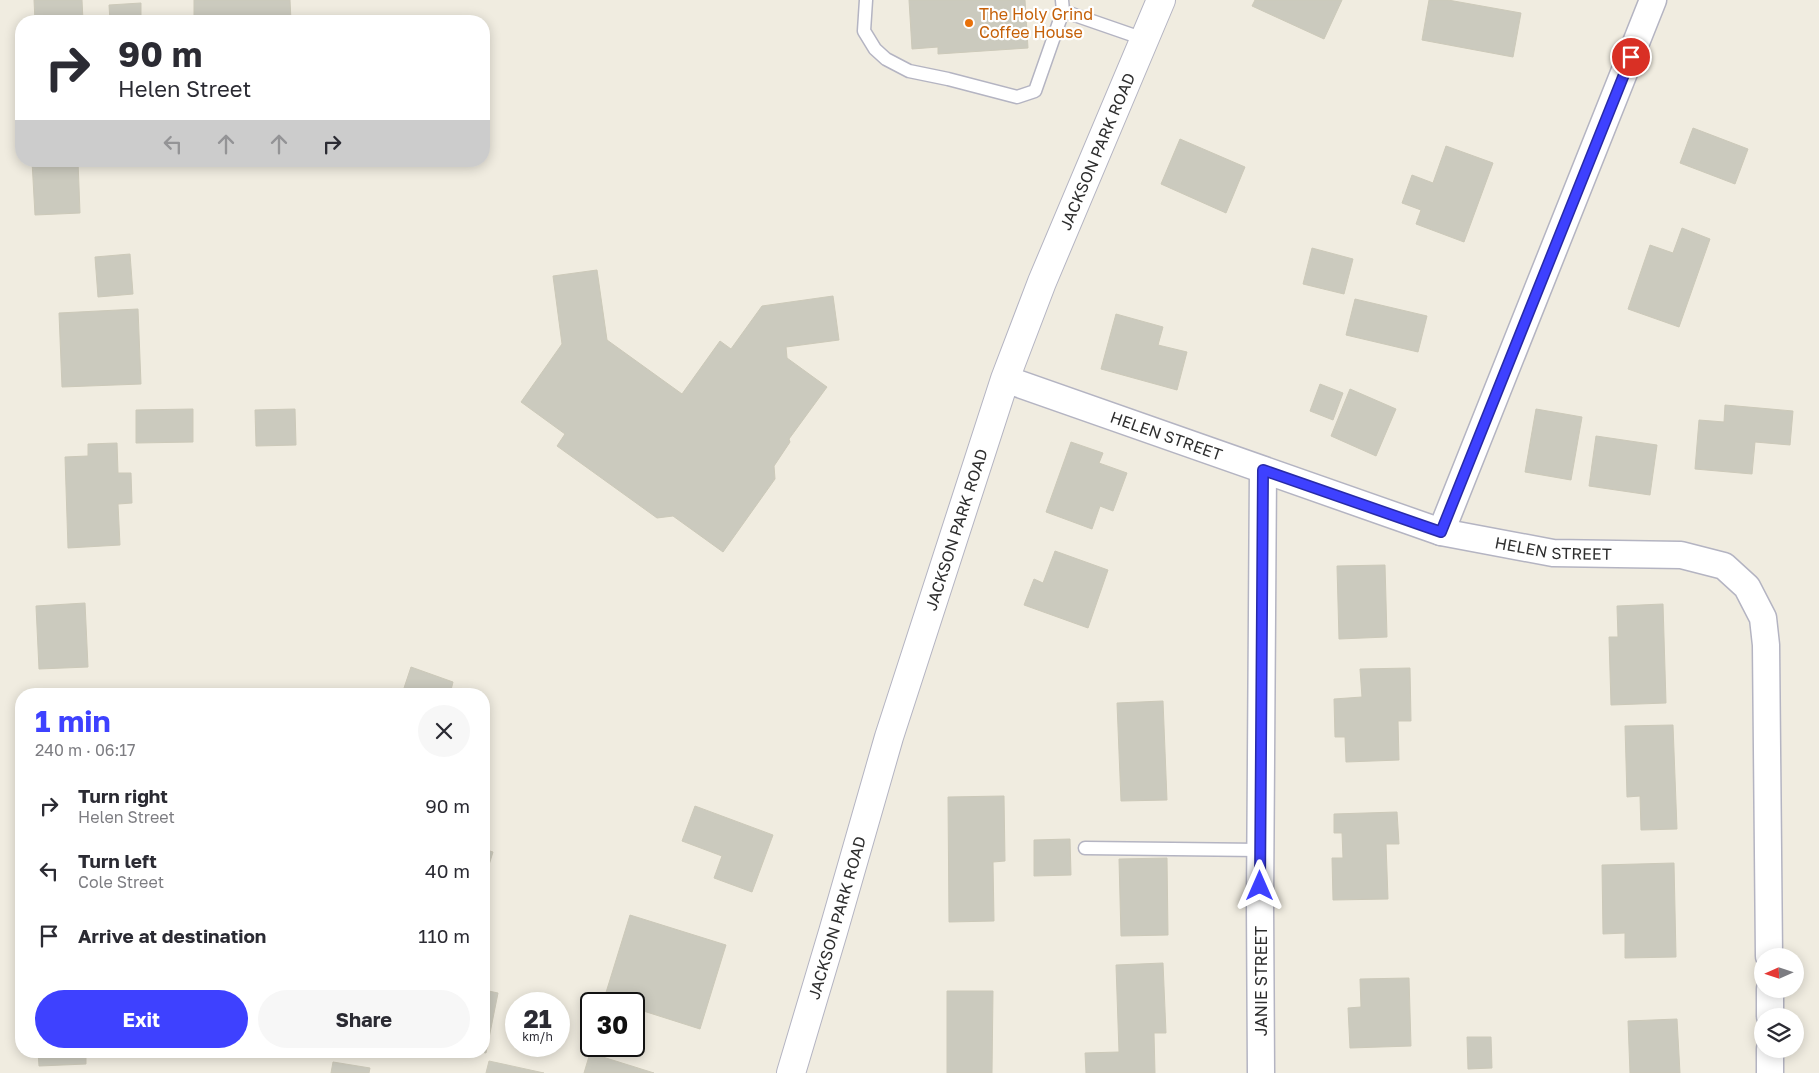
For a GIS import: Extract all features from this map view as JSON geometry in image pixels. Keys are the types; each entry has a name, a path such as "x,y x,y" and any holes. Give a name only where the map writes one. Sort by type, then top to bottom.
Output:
{"main road":[{"name":"JACKSON PARK ROAD","path":"790,1073 836,923 889,737 1005,379 1042,282 1161,0"}],"street":[{"path":"1441,532 1653,0"},
{"name":"HELEN STREET","path":"1005,379 1441,532 1553,553 1681,555 1724,566 1747,588 1763,618 1766,645 1769,948"},
{"name":"JANIE STREET","path":"1262,1073 1260,850 1263,470"},
{"path":"1770,1058 1770,1073"}],"lane":[{"path":"866,0 864,31 875,49 886,59 909,71 1017,97 1035,91 1063,5 1144,40"},
{"path":"1085,848 1260,850"}],"building":[{"path":"34,0 82,0 83,15 35,15"},
{"path":"194,0 290,0 291,15 194,15"},
{"name":"The Holy Grind Coffee House","path":"909,0 1025,0 1028,48 938,54 938,47 912,49"},
{"path":"1255,0 1342,0 1324,39 1252,6"},
{"path":"1429,0 1448,0 1521,13 1513,57 1422,40"},
{"path":"141,3 141,15 110,15 109,5"},
{"path":"1693,128 1748,149 1735,184 1680,163"},
{"path":"1180,139 1245,167 1226,213 1161,184"},
{"path":"1446,146 1493,163 1464,242 1416,224 1421,210 1402,203 1412,175 1433,183"},
{"path":"32,167 78,167 80,213 35,215"},
{"path":"1682,228 1710,239 1679,327 1628,309 1650,245 1673,253"},
{"path":"1312,248 1353,259 1344,294 1303,284"},
{"path":"130,254 133,294 98,297 95,257"},
{"path":"597,270 607,340 682,394 720,341 731,349 762,306 833,296 839,340 786,347 787,358 827,387 789,439 790,442 774,466 775,479 723,552 673,516 657,518 557,446 565,434 521,402 562,344 553,276"},
{"path":"1355,299 1427,316 1418,352 1346,335"},
{"path":"138,309 141,384 62,387 59,313"},
{"path":"1116,314 1163,327 1158,345 1187,352 1177,390 1101,369"},
{"path":"1320,384 1343,393 1333,420 1310,411"},
{"path":"1350,389 1396,409 1376,456 1331,436"},
{"path":"1725,405 1793,411 1790,445 1755,442 1752,474 1695,469 1699,420 1724,422"},
{"path":"193,409 193,442 136,443 136,410"},
{"path":"295,409 296,445 256,446 255,410"},
{"path":"1536,409 1582,417 1571,480 1525,472"},
{"path":"1596,436 1657,445 1650,495 1589,486"},
{"path":"1071,442 1103,453 1099,463 1127,473 1113,511 1100,506 1092,529 1046,512"},
{"path":"117,443 118,473 131,473 132,503 118,504 120,545 68,548 65,457 88,456 88,444"},
{"path":"1055,551 1108,570 1088,628 1024,605 1034,579 1043,583"},
{"path":"1385,565 1387,637 1339,639 1337,566"},
{"path":"85,603 88,667 39,669 36,606"},
{"path":"1663,604 1666,703 1611,705 1609,637 1618,637 1617,606"},
{"path":"411,667 453,682 452,688 404,688"},
{"path":"1410,668 1411,721 1398,721 1399,760 1346,762 1345,737 1335,737 1334,699 1362,697 1360,669"},
{"path":"1163,701 1167,800 1121,801 1117,703"},
{"path":"1673,725 1677,829 1641,830 1640,796 1627,797 1625,726"},
{"path":"1004,796 1005,861 993,862 994,921 949,922 948,797"},
{"path":"695,806 773,835 752,892 714,878 722,856 682,841"},
{"path":"1397,812 1399,844 1386,844 1388,899 1333,900 1332,858 1343,858 1342,833 1334,833 1334,814"},
{"path":"1070,839 1071,875 1034,876 1034,840"},
{"path":"490,851 493,852 490,862"},
{"path":"1167,858 1168,935 1121,936 1119,859"},
{"path":"1674,863 1676,957 1625,958 1625,933 1603,934 1602,865"},
{"path":"630,915 726,945 700,1029 645,1012 645,992 606,992"},
{"path":"1163,963 1166,1033 1154,1033 1155,1073 1086,1073 1085,1053 1119,1052 1116,965"},
{"path":"1409,978 1411,1046 1350,1048 1348,1008 1361,1007 1360,979"},
{"path":"490,991 498,993 490,1033"},
{"path":"947,991 993,991 992,1073 947,1073"},
{"path":"1677,1019 1680,1073 1630,1073 1628,1021"},
{"path":"1467,1037 1491,1037 1492,1068 1468,1069"},
{"path":"589,1057 603,1057 654,1073 584,1073"},
{"path":"38,1058 86,1058 86,1064 39,1066"},
{"path":"489,1061 544,1073 486,1073"},
{"path":"333,1062 370,1068 369,1073 331,1073"}],"place":[{"name":"The Holy Grind Coffee House","path":"969,23"}],"route":[{"path":"1260,886 1263,470 1441,532 1631,57"}]}
